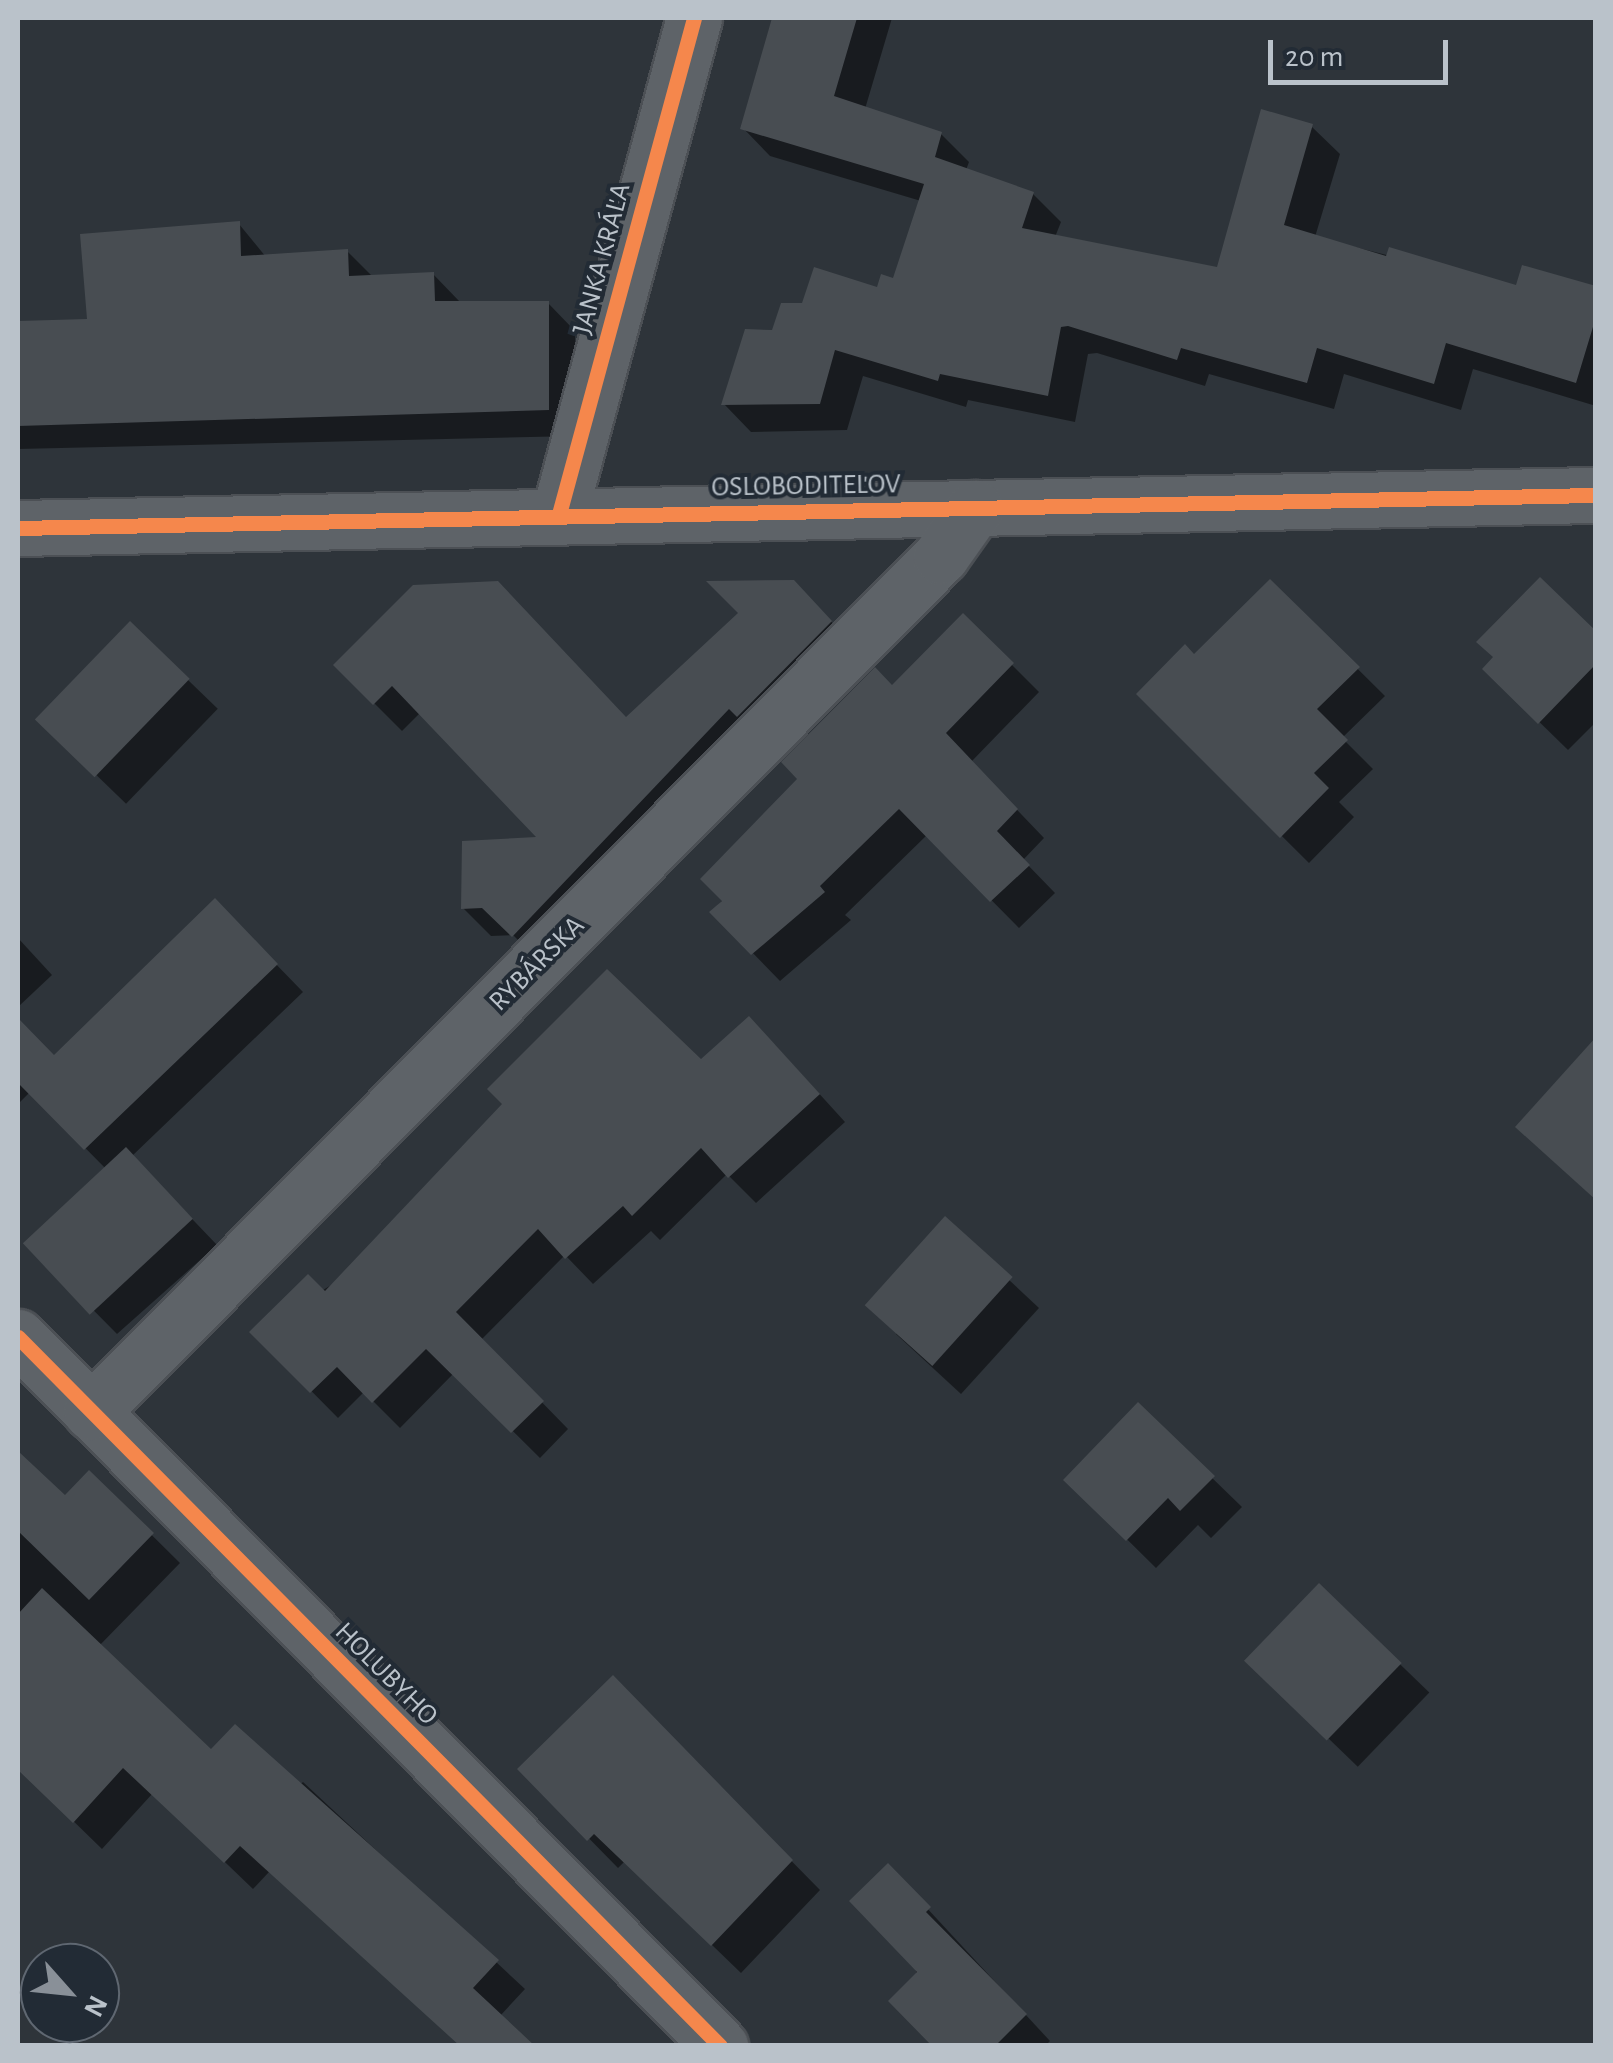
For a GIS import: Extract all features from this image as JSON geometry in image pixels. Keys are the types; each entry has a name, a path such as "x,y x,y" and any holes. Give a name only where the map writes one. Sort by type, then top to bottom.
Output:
{"street":[{"name":"JANKA KRÁĽA","path":"559,514 694,18"},
{"name":"OSLOBODITEĽOV","path":"18,528 1596,495"},
{"name":"RYBÁRSKA","path":"92,1412 941,556 975,508"},
{"name":"HOLUBYHO","path":"18,1337 720,2046"}],"building":[{"path":"772,18 857,18 834,96 942,132 935,157 1034,192 1022,228 1217,267 1261,109 1313,124 1284,225 1386,256 1389,247 1516,285 1522,265 1596,286 1596,317 1576,383 1446,343 1434,384 1317,348 1307,383 1181,348 1177,360 1068,326 1061,327 1048,396 940,374 938,381 835,350 820,404 721,405 745,329 772,330 781,303 802,303 814,267 877,287 881,274 893,278 924,184 740,129"},
{"path":"240,221 241,256 348,249 349,276 434,272 435,301 549,301 549,410 18,426 18,321 87,319 80,234"},
{"path":"1540,577 1596,631 1596,664 1538,724 1482,669 1493,657 1476,642"},
{"path":"1270,579 1360,667 1317,709 1348,740 1314,773 1329,788 1280,838 1136,694 1185,644 1194,654"},
{"path":"794,580 832,621 737,717 729,709 512,937 482,908 461,909 462,841 536,837 392,686 373,705 333,665 413,585 498,581 626,717 738,613 706,581"},
{"path":"963,613 1014,663 946,733 1018,809 997,831 1030,865 990,902 899,809 820,886 825,892 751,955 709,912 722,901 700,879 797,779 781,762 875,667 892,685"},
{"path":"130,621 190,679 95,777 35,720"},
{"path":"215,898 278,964 84,1150 18,1083 18,1018 54,1055"},
{"path":"607,969 701,1059 749,1016 820,1094 728,1178 701,1148 632,1216 623,1206 565,1259 538,1229 456,1312 544,1401 511,1433 426,1349 372,1403 337,1367 310,1393 249,1332 308,1274 325,1291 502,1104 487,1089"},
{"path":"1596,1037 1596,1200 1515,1127"},
{"path":"126,1147 193,1219 90,1315 23,1243"},
{"path":"945,1216 1013,1277 932,1366 865,1305"},
{"path":"1138,1402 1215,1476 1180,1511 1168,1498 1126,1541 1063,1480"},
{"path":"18,1451 65,1495 89,1470 154,1533 89,1600 18,1531"},
{"path":"1319,1583 1402,1663 1327,1741 1244,1661"},
{"path":"42,1588 211,1749 235,1724 499,1960 473,1988 535,2046 460,2046 240,1846 224,1863 123,1768 73,1823 18,1770 18,1614"},
{"path":"613,1675 793,1860 711,1946 594,1834 587,1841 517,1769"},
{"path":"888,1863 931,1907 926,1912 1027,2014 995,2046 932,2046 888,2001 917,1972 849,1901"}],"cycle path":[{"path":"559,514 694,18"},
{"path":"18,528 1596,495"},
{"path":"18,1337 720,2046"}]}
